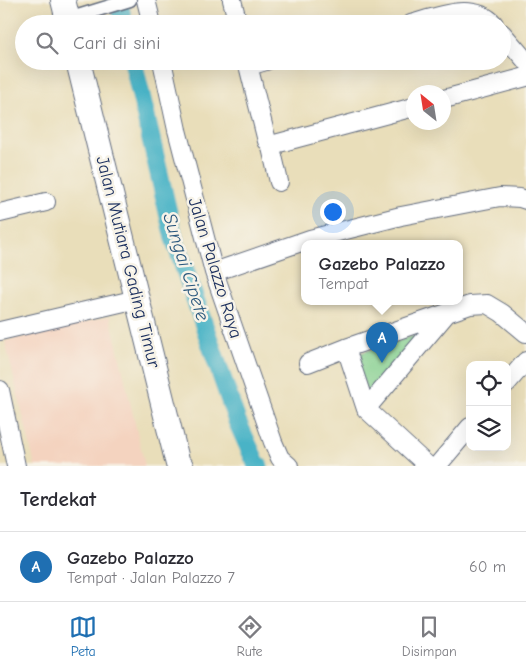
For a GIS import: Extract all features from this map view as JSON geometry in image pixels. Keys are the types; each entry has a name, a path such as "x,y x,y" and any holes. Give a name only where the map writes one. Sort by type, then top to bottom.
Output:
{"main road":[{"name":"Jalan Mutiara Gading Timur","path":"80,70 179,465"}],"street":[{"path":"66,14 94,11 130,0"},
{"path":"146,0 150,15"},
{"path":"232,0 236,15"},
{"path":"445,15 468,11 481,15"},
{"path":"511,44 526,61"},
{"name":"Jalan Palazzo Raya","path":"164,70 177,130 214,272 273,442 280,458 289,466"},
{"path":"249,70 279,182"},
{"path":"451,97 526,77"},
{"path":"270,143 275,144 406,109"},
{"path":"307,240 401,216 500,197 526,200"},
{"path":"0,213 46,202"},
{"path":"214,272 301,242"},
{"path":"0,331 136,299"},
{"path":"308,362 470,305 487,304 502,313 526,334"},
{"path":"366,409 448,312"},
{"path":"346,348 366,409 428,466"},
{"path":"511,378 526,361"},
{"path":"0,390 16,466"},
{"path":"437,466 466,432"}],"shaded area":[{"path":"110,316 145,466 35,466 5,341"}],"green space":[{"path":"423,333 368,396 355,355"}],"waterway":[{"name":"Sungai Cipete","path":"118,0 122,15"},
{"name":"Sungai Cipete","path":"135,70 174,238 237,421 259,466"}],"place":[{"name":"Gazebo Palazzo","path":"382,363"}]}
